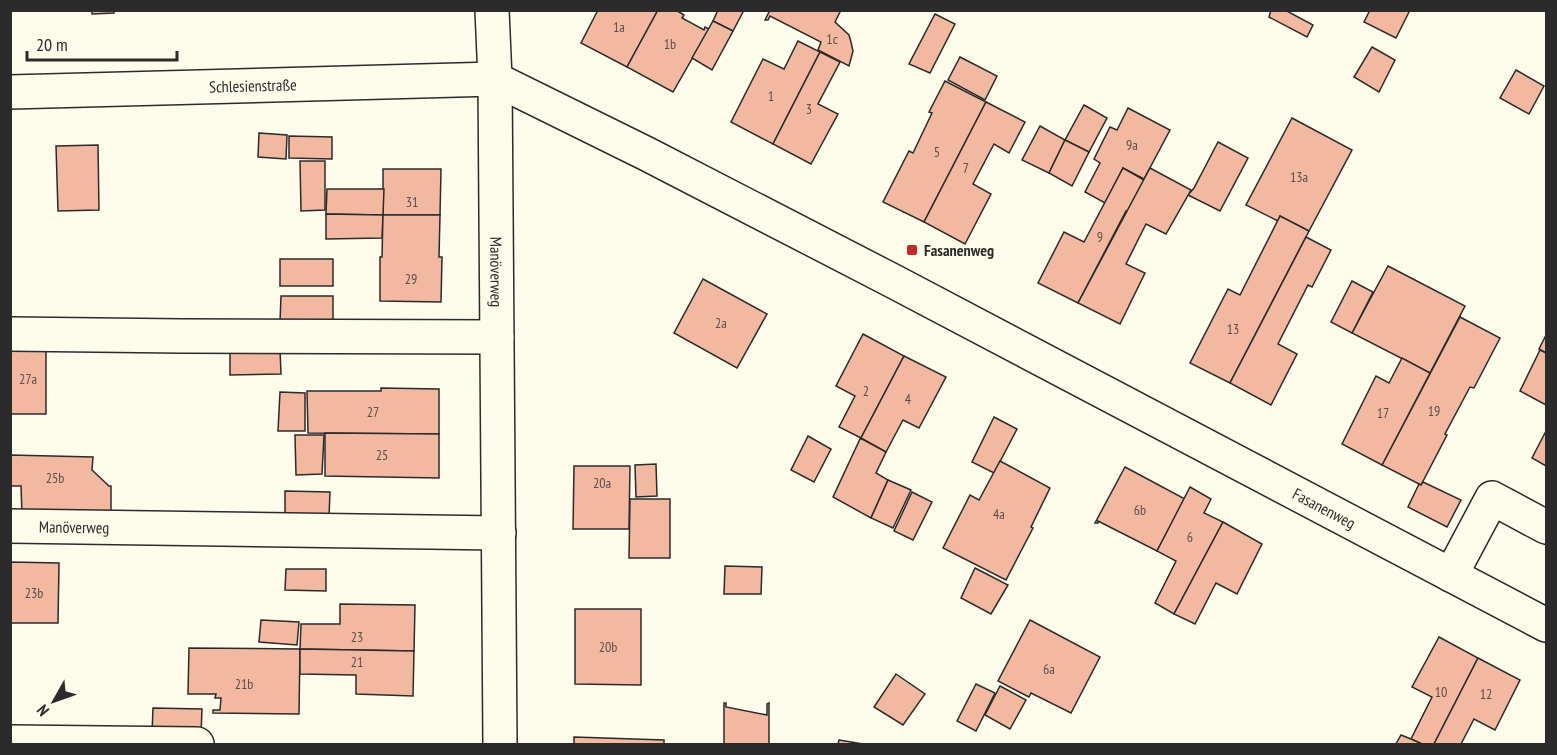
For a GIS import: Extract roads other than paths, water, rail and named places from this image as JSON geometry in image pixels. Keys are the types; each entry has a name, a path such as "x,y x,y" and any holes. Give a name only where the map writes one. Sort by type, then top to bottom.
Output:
{"street":[{"name":"Manöverweg","path":"492,10 495,78 500,744"},
{"name":"Schlesienstraße","path":"10,92 495,78"},
{"name":"Fasanenweg","path":"495,78 883,276 1546,625"},
{"path":"10,334 497,337"},
{"path":"1451,575 1492,498 1546,527"},
{"name":"Manöverweg","path":"10,526 499,533"},
{"path":"10,742 197,744"}],"place":[{"name":"Fasanenweg","path":"912,250"}]}
